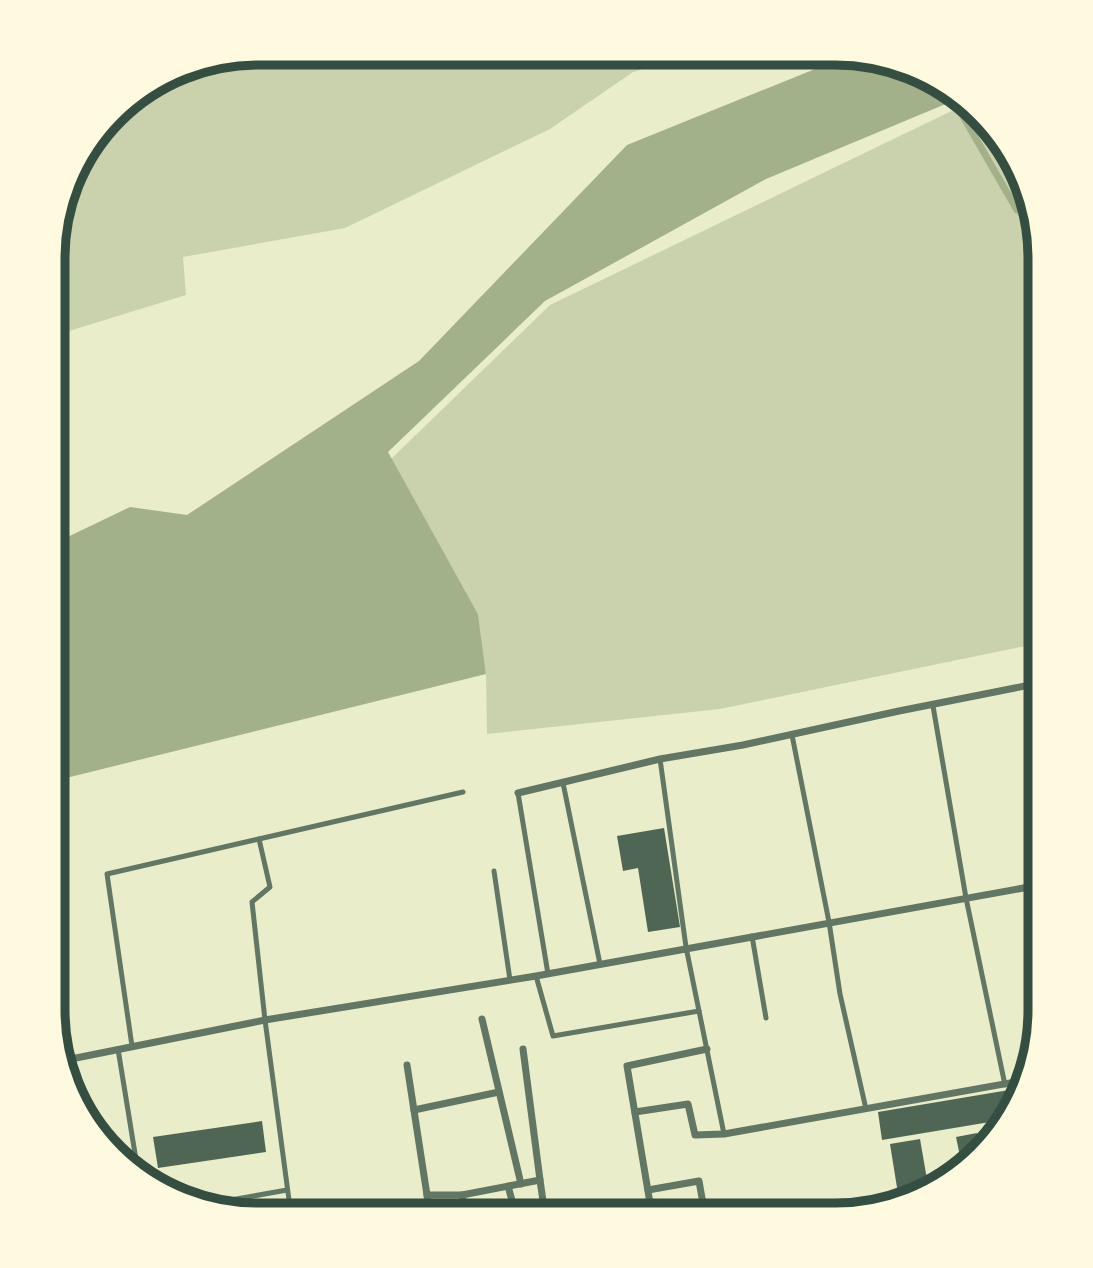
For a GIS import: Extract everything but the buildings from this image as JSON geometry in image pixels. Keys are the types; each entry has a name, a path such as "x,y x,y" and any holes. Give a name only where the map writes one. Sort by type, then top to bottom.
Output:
{"street":[{"path":"518,793 660,759 792,735 1028,686"},
{"path":"71,1059 265,1020 548,974 1028,887"},
{"path":"482,1019 522,1184"},
{"path":"523,1049 543,1203"},
{"path":"650,1203 627,1066 707,1049"},
{"path":"407,1065 427,1203"},
{"path":"635,1112 688,1104 695,1135 724,1134 1013,1083"},
{"path":"414,1110 499,1092"},
{"path":"426,1195 462,1195 540,1180"},
{"path":"648,1191 699,1181 703,1203"},
{"path":"508,1186 513,1203"},
{"path":"462,1195 464,1203"}],"lane":[{"path":"933,706 966,898 1005,1085"},
{"path":"792,735 829,922 840,994 866,1109"},
{"path":"660,759 686,947 724,1134"},
{"path":"563,783 600,964"},
{"path":"132,1046 107,874 463,792"},
{"path":"518,793 548,974"},
{"path":"259,839 270,887 252,902 290,1203"},
{"path":"494,872 510,980"},
{"path":"752,936 766,1018"},
{"path":"536,976 553,1036 699,1011"},
{"path":"118,1049 136,1160"},
{"path":"226,1201 288,1190"}],"shaded area":[{"path":"245,65 656,65 633,72 550,129 345,228 183,257 186,295 65,332 66,232 79,184 105,140 121,121 140,105 172,85 220,68"},
{"path":"825,65 861,66 885,71 909,79 950,102 766,179 545,301 388,452 478,614 486,674 65,778 65,538 130,507 187,515 419,361 627,145"},
{"path":"957,108 996,150 1014,184 1027,232 1028,645 720,709 487,734 486,674 478,614 391,459 550,305"}],"waterway":[{"path":"960,110 1017,210 1022,208"}]}
